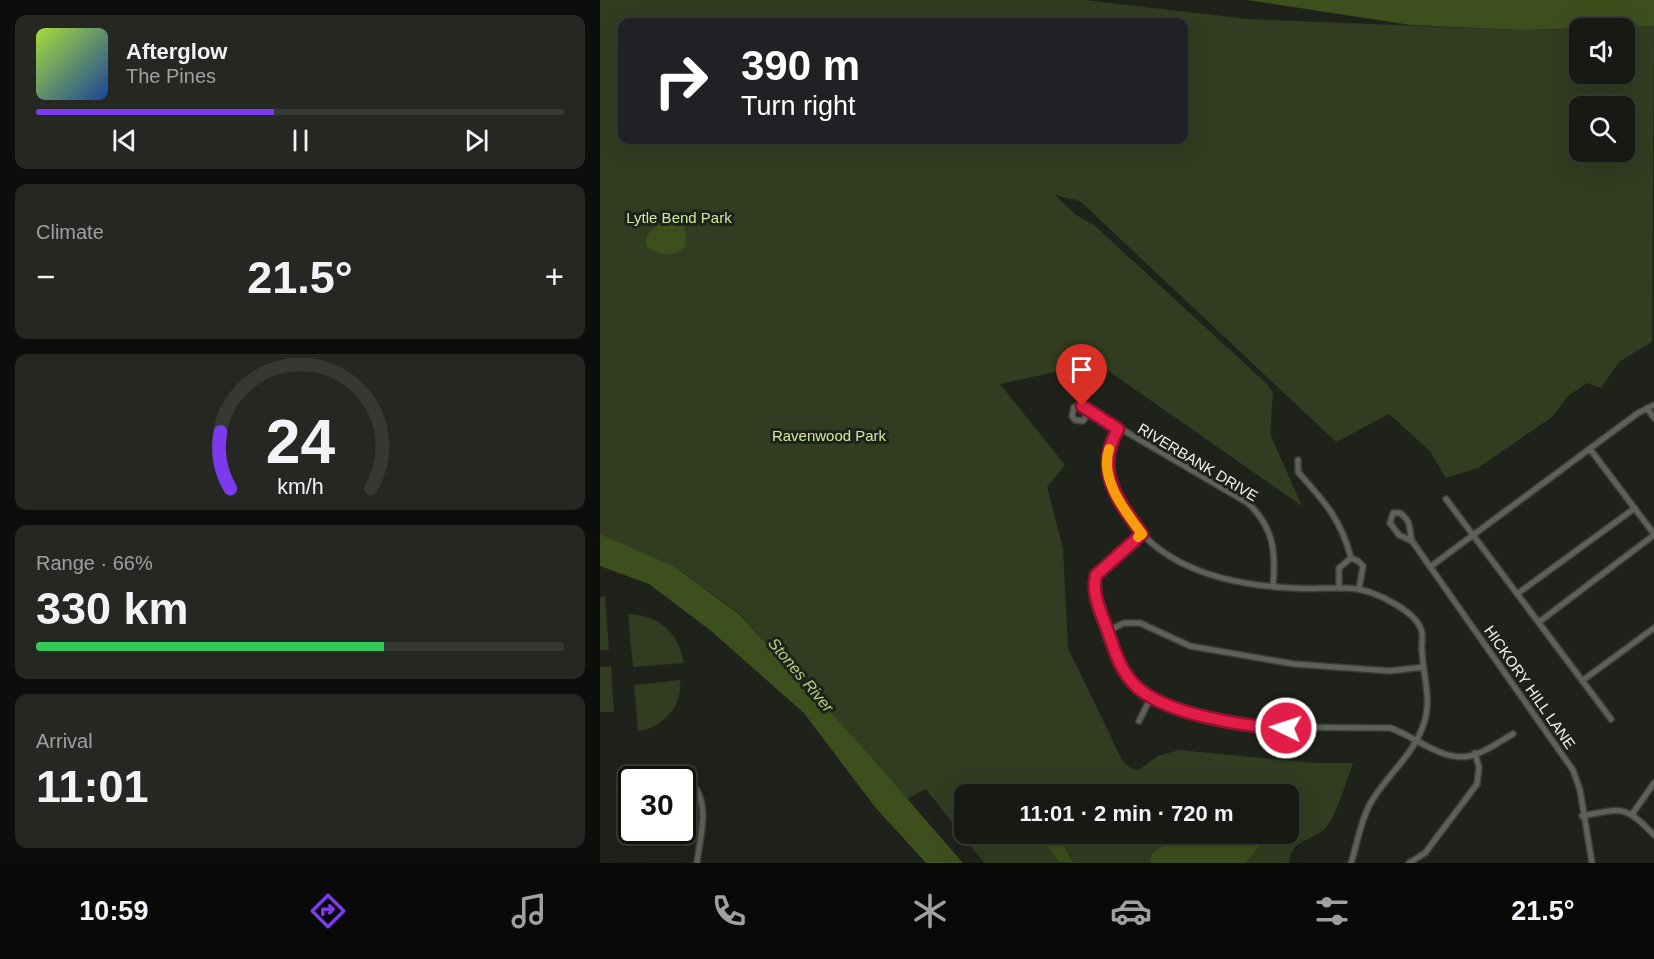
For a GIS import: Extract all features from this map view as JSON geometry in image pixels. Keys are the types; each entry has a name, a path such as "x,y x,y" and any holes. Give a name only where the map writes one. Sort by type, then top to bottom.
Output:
{"street":[{"path":"1430,567 1590,449 1654,405"},
{"path":"1647,408 1654,418"},
{"name":"RIVERBANK DRIVE","path":"1089,412 1248,502 1258,512 1274,544 1273,586"},
{"path":"1118,429 1107,454 1108,474 1121,505 1142,534 1163,552 1212,577 1273,586 1359,590 1414,616 1422,632 1428,706 1424,724 1416,740 1369,807 1351,863"},
{"path":"1539,622 1654,535 1590,449"},
{"path":"1298,460 1298,472 1326,503 1341,527 1351,558 1363,566 1359,590"},
{"path":"1446,499 1611,719"},
{"path":"1517,594 1635,508"},
{"name":"HICKORY HILL LANE","path":"1412,541 1399,535 1390,523 1393,513 1402,514 1410,525 1412,541 1568,763 1577,779 1592,863"},
{"path":"1142,534 1102,569 1094,581 1098,607 1125,673 1151,698 1221,721 1264,727 1390,728 1435,750 1457,756 1475,753 1512,734"},
{"path":"1339,588 1339,568 1351,558"},
{"path":"1108,631 1124,623 1140,623 1190,646 1294,664 1390,671 1424,667"},
{"path":"1582,681 1654,628"},
{"path":"1140,721 1151,698"},
{"path":"1409,863 1425,853 1473,790 1479,777 1475,753"},
{"path":"1633,813 1654,783"},
{"path":"696,787 703,801 697,863"},
{"path":"1582,816 1613,810 1633,813 1654,835"}],"green space":[{"path":"600,0 1084,0 1248,19 1523,30 1569,29 1569,84 1635,84 1635,27 1654,26 1652,342 1619,362 1601,388 1587,383 1568,396 1552,417 1478,468 1446,478 1430,451 1389,414 1336,442 1080,201 1055,195 1076,215 1094,225 1267,384 1273,392 1270,434 1302,506 1097,363 1000,384 1065,465 1047,487 1063,548 1068,648 1122,760 1130,768 1138,770 1158,756 1179,750 1315,763 1353,763 1331,820 1317,834 1299,844 1299,784 954,784 954,825 926,789 907,799 739,613 673,566 600,555"},
{"path":"605,596 609,650 600,650 600,597"},
{"path":"628,614 649,618 666,628 678,643 684,663 633,667"},
{"path":"611,666 614,712 600,712 600,667"},
{"path":"680,680 678,699 670,714 656,725 638,731 634,685"},
{"path":"969,844 1299,844 1290,855 1289,863 984,863"}],"shaded area":[{"path":"1247,0 1654,0 1654,26 1635,27 1635,18 1569,18 1569,29 1523,30 1411,25"},
{"path":"678,219 685,228 685,247 676,253 666,254 647,247 646,237 653,229 664,222"},
{"path":"600,534 673,566 739,614 863,748 963,863 926,863 875,807 804,713 710,630 649,584 600,566"},
{"path":"1047,844 1063,844 1073,863 1059,861"},
{"path":"1166,844 1260,845 1245,863 1150,863 1152,853"}],"slow traffic":[{"path":"1109,449 1108,474 1121,505 1142,534 1138,537"}],"route":[{"path":"1082,406 1118,429 1110,442 1107,454 1108,474 1121,505 1142,534 1096,575 1094,581 1098,607 1114,651 1125,673 1137,687 1153,699 1221,721 1286,728"}],"park label":[{"name":"Lytle Bend Park","path":"679,217"},
{"name":"Ravenwood Park","path":"829,435"}],"water label":[{"name":"Stones River","path":"801,675"}]}
